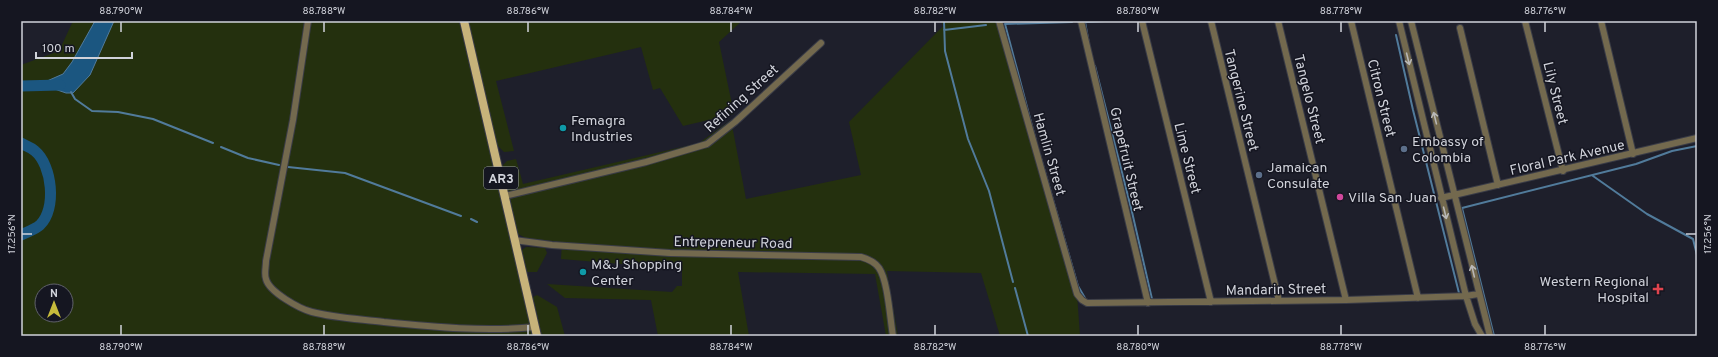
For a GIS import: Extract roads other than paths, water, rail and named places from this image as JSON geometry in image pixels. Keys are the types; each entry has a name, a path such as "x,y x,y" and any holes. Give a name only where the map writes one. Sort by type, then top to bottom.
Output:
{"main road":[{"name":"AR3","path":"464,21 537,336"}],"street":[{"path":"308,21 290,136 266,261 266,280 270,286 284,298 310,312 344,318 423,326 501,330 535,327"},
{"name":"Hamlin Street","path":"999,21 1078,294"},
{"name":"Grapefruit Street","path":"1081,21 1148,303"},
{"name":"Lime Street","path":"1142,21 1211,302"},
{"name":"Tangerine Street","path":"1211,21 1279,300"},
{"name":"Tangelo Street","path":"1278,21 1346,300"},
{"name":"Citron Street","path":"1351,21 1418,298"},
{"path":"1399,21 1466,296 1475,324 1482,336"},
{"path":"1411,21 1478,294 1490,336"},
{"name":"Lily Street","path":"1525,21 1563,171"},
{"path":"1601,21 1633,154"},
{"path":"1460,28 1498,185"},
{"name":"Refining Street","path":"504,196 646,162 707,144 735,122 821,43"},
{"name":"Floral Park Avenue","path":"1441,198 1563,171 1697,138"},
{"name":"Entrepreneur Road","path":"514,240 552,245 670,253 861,257 871,261 879,268 884,279 893,336"},
{"name":"Mandarin Street","path":"1078,294 1082,300 1087,303 1346,300 1466,296 1478,294"}],"water":[{"path":"95,21 114,21 90,75 73,93 66,93 46,86 47,81 63,74 72,62"}],"waterway":[{"path":"944,21 945,51 968,139 989,191 1013,282"},
{"path":"1089,44 1085,22 1105,21"},
{"path":"1036,141 1005,24 1072,22"},
{"path":"944,30 986,25"},
{"path":"1396,35 1413,110 1459,293"},
{"path":"1095,66 1132,212 1152,299 1155,301"},
{"path":"21,86 60,85"},
{"path":"71,92 75,99 92,111 118,112 153,119 213,143"},
{"path":"21,143 33,150 41,158 49,176 50,187 49,209 45,218 40,225 21,235"},
{"path":"1494,336 1462,208 1636,164 1672,151 1697,146"},
{"path":"221,147 248,158 279,165"},
{"path":"1040,155 1078,286 1085,298"},
{"path":"288,167 345,173 461,216"},
{"path":"1593,176 1647,214 1693,239 1697,255"},
{"path":"471,219 477,222"},
{"path":"1015,288 1028,336"}],"place":[{"name":"Femagra Industries","path":"563,128"},
{"name":"Embassy of Colombia","path":"1404,149"},
{"name":"Jamaican Consulate","path":"1259,175"},
{"name":"Villa San Juan","path":"1340,197"},
{"name":"M&J Shopping Center","path":"583,272"},
{"name":"Western Regional Hospital","path":"1658,289"}]}
